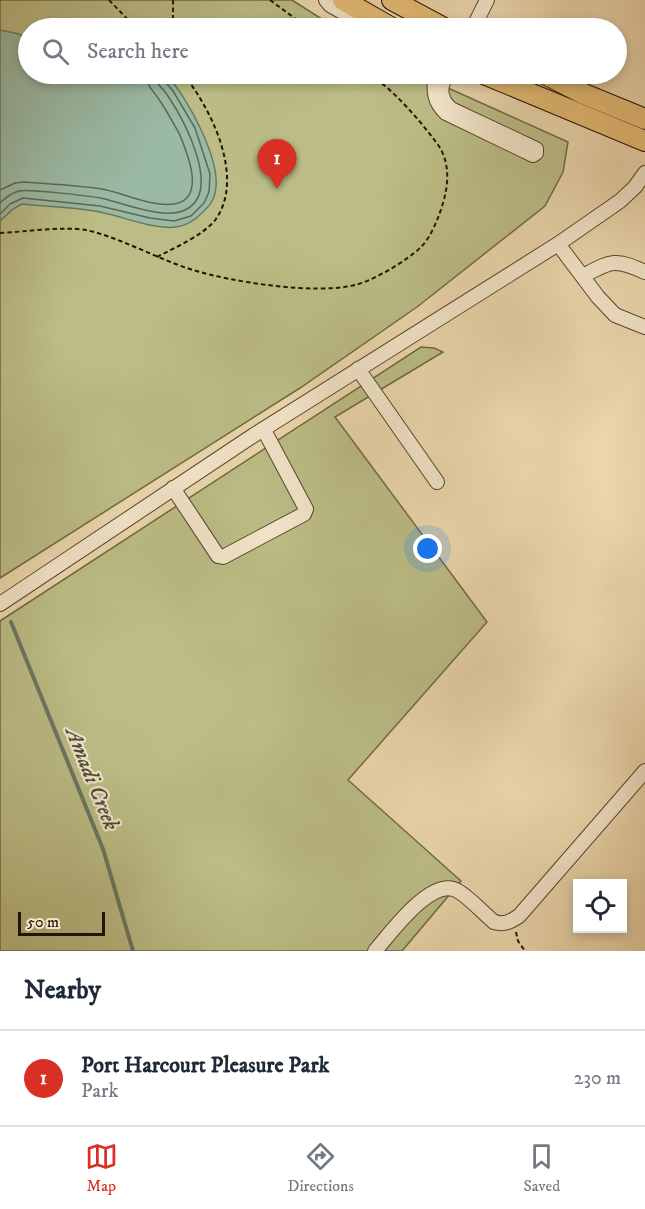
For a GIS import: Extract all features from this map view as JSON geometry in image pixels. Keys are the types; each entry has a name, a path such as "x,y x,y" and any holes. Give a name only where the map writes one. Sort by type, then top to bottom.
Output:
{"highway":[{"path":"343,0 374,18"},
{"path":"392,0 425,18"},
{"path":"507,84 645,141"},
{"path":"564,84 645,119"}],"street":[{"path":"326,0 330,5 353,18"},
{"path":"478,18 487,0"},
{"path":"435,84 435,99 446,112 533,155 536,153 536,149 444,104 441,98 443,84"},
{"path":"0,604 173,488 558,244 621,201 635,188 645,172"},
{"path":"558,244 615,315 645,327"},
{"path":"583,276 609,262 626,263 645,272"},
{"path":"358,369 437,482"},
{"path":"173,488 218,556 223,557 304,514 306,509 264,430"},
{"path":"375,951 421,901 431,892 443,888 457,891 494,922 501,924 513,921 645,771"}],"path":[{"path":"109,0 126,18"},
{"path":"173,0 173,18"},
{"path":"270,0 294,18"},
{"path":"157,258 195,236 215,220 224,201 227,180 225,159 217,131 189,84"},
{"path":"0,234 85,230 109,237 157,258 195,271 257,284 320,288 355,285 386,272 422,246 436,224 444,201 448,170 445,157 438,144 400,100 382,84"},
{"path":"513,921 518,941 525,951"}],"green space":[{"path":"0,0 292,0 320,18 18,18 18,84 439,84 568,142 563,172 545,206 417,307 300,388 0,578"},
{"path":"421,347 434,348 443,352 335,417 487,622 348,780 461,881 402,951 0,951 0,621"}],"water":[{"path":"0,30 18,34 18,84 174,84 201,130 214,165 216,180 214,196 209,206 200,215 184,225 167,227 148,225 90,210 22,204 0,221"}],"waterway":[{"name":"Amadi Creek","path":"11,622 103,849 133,951"}],"place":[{"name":"Port Harcourt Pleasure Park","path":"277,189"}]}
